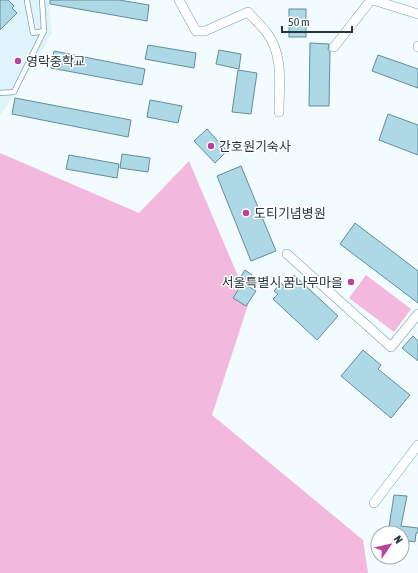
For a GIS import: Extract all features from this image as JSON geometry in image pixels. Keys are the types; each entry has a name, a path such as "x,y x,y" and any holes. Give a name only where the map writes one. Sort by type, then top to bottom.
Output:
{"street":[{"path":"179,0 196,32 205,30 248,12 268,33 277,52 280,70 279,112"},
{"path":"334,47 372,0 418,14"},
{"path":"287,254 391,347 418,314"},
{"path":"374,503 418,445"}],"lane":[{"path":"0,93 14,92 44,31 42,0"},
{"path":"27,1 33,33 44,31"}],"shaded area":[{"name":"영락중학교","path":"0,0 48,0 52,33 18,89 0,115"},
{"path":"0,153 139,213 189,161 249,302 212,415 363,540 368,573 0,573"},
{"path":"366,275 411,309 394,332 349,298"}],"building":[{"path":"0,0 8,0 14,6 12,8 17,13 0,30"},
{"path":"50,0 119,0 149,5 147,21 50,4"},
{"path":"289,9 306,9 306,37 289,37"},
{"path":"310,43 329,44 329,106 309,106"},
{"path":"148,45 196,53 194,68 145,59"},
{"path":"219,50 241,54 239,69 216,64"},
{"path":"54,51 145,69 142,85 51,68"},
{"path":"378,55 418,69 418,88 372,71"},
{"path":"238,70 257,73 251,114 232,112"},
{"path":"15,98 131,120 128,137 12,114"},
{"path":"150,100 182,106 178,123 147,117"},
{"path":"388,114 418,125 418,155 379,140"},
{"name":"간호원기숙사","path":"207,129 227,151 215,163 194,141"},
{"path":"122,154 150,158 148,172 120,168"},
{"path":"69,155 119,164 117,178 66,169"},
{"name":"도티기념병원","path":"241,166 276,251 251,261 217,176"},
{"path":"355,223 418,271 418,303 340,244"},
{"path":"245,270 252,275 246,285 256,291 246,306 233,298 240,287 236,284"},
{"path":"294,275 338,316 317,340 273,299 278,294 274,291 281,283 284,286"},
{"path":"413,336 418,341 418,361 402,348"},
{"path":"363,350 381,365 378,369 410,395 391,418 341,376"},
{"path":"394,495 407,496 401,525 389,525"},
{"path":"410,527 418,528 415,542 410,541"}],"place":[{"name":"영락중학교","path":"18,61"},
{"name":"간호원기숙사","path":"211,146"},
{"name":"도티기념병원","path":"246,213"},
{"name":"서울특별시 꿈나무마을","path":"351,282"}]}
